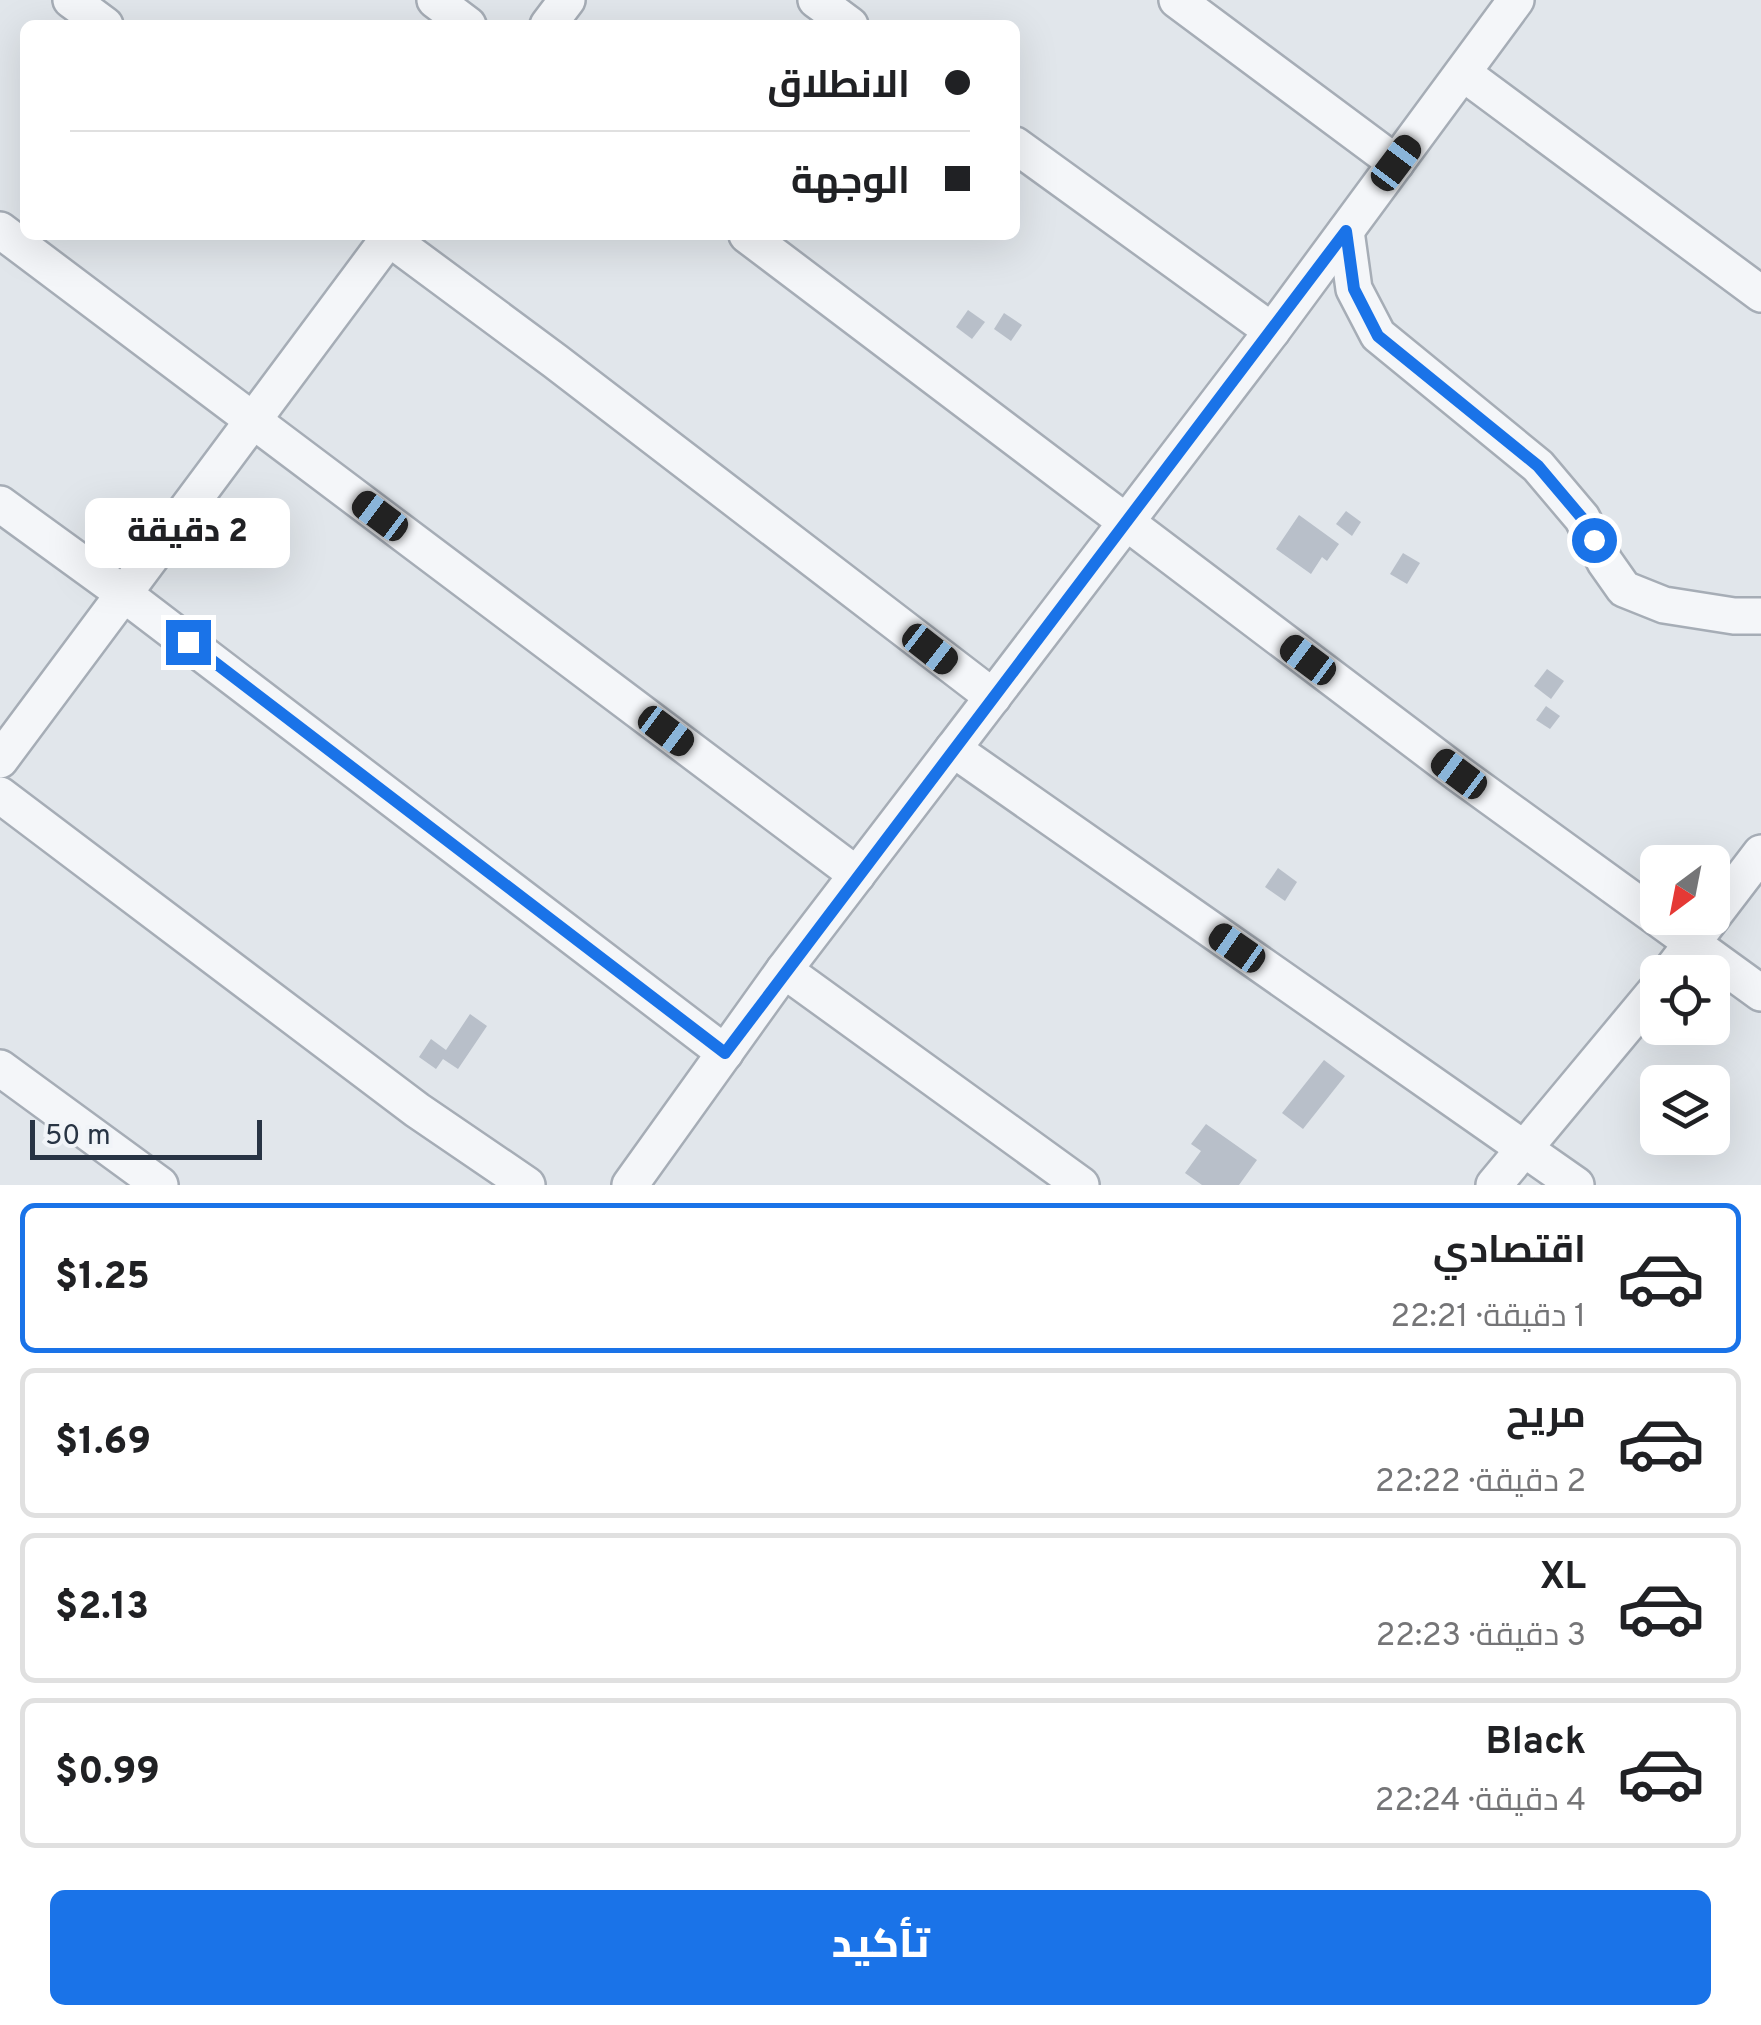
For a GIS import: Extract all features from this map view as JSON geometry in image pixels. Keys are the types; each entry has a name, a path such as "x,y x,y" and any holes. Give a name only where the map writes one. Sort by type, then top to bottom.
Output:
{"street":[{"path":"72,0 98,20"},
{"path":"435,0 461,20"},
{"path":"552,20 567,0"},
{"path":"816,0 843,20"},
{"path":"1177,0 1396,163"},
{"path":"630,1185 784,970 1272,332 1516,0"},
{"path":"1463,73 1761,294"},
{"path":"1020,148 1272,332"},
{"path":"0,230 857,874"},
{"path":"1346,231 1354,289 1378,336 1538,466 1582,518 1624,589 1664,605 1734,616 1761,616"},
{"path":"0,760 385,240"},
{"path":"393,240 993,697"},
{"path":"754,240 1459,774 1761,992"},
{"path":"0,504 124,594 725,1053"},
{"path":"953,749 1576,1185"},
{"path":"0,795 417,1110 527,1185"},
{"path":"1685,955 1761,853"},
{"path":"784,970 1081,1185"},
{"path":"1494,1185 1640,1009"},
{"path":"0,1068 160,1185"}],"building":[{"path":"968,310 985,322 972,339 956,327"},
{"path":"1004,313 1022,325 1011,341 994,329"},
{"path":"1346,511 1361,522 1352,536 1336,524"},
{"path":"1299,515 1339,544 1327,561 1322,557 1311,574 1276,549"},
{"path":"1403,553 1420,563 1407,584 1390,574"},
{"path":"1547,669 1564,681 1551,699 1534,686"},
{"path":"1546,706 1560,716 1550,729 1536,720"},
{"path":"1278,868 1297,882 1285,901 1265,887"},
{"path":"470,1014 487,1026 458,1069 443,1059 436,1069 419,1057 431,1039 446,1050"},
{"path":"1324,1060 1345,1076 1303,1129 1282,1113"},
{"path":"1206,1124 1257,1160 1239,1185 1202,1185 1185,1173 1201,1151 1191,1144"}],"route":[{"path":"188,642 725,1053 1346,231 1354,289 1378,336 1538,466 1582,518 1594,540"}]}
